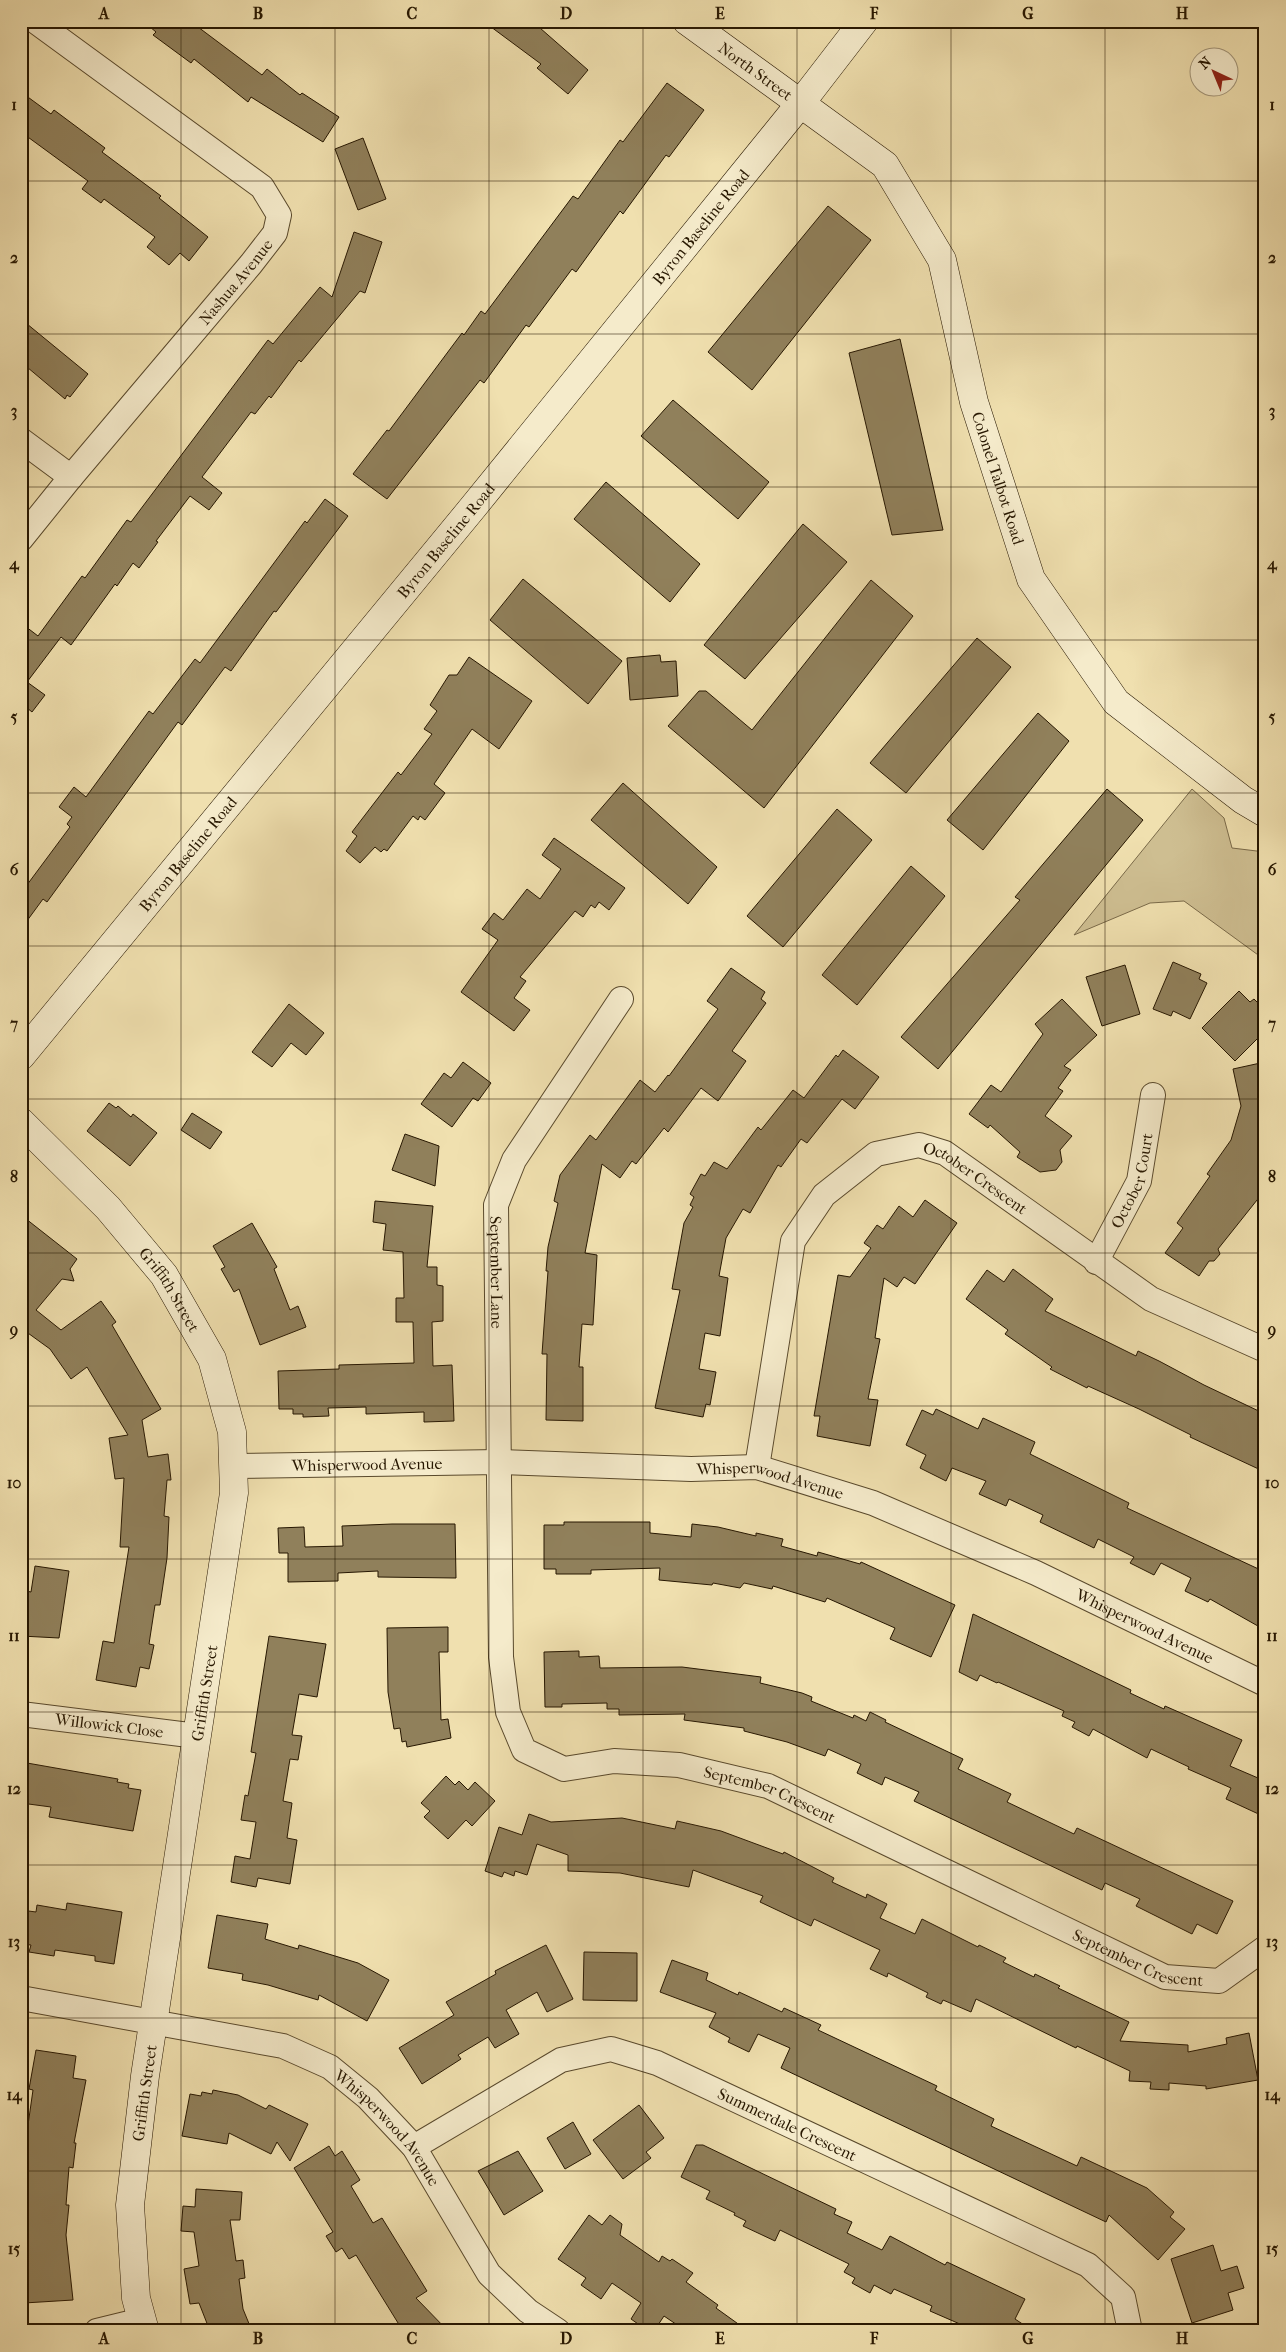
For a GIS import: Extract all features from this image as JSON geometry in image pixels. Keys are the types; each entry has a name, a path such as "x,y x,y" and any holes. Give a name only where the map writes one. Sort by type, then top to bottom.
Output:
{"main road":[{"name":"North Street","path":"687,21 800,104"},
{"name":"Byron Baseline Road","path":"21,1056 474,506 800,104 864,21"},
{"name":"Colonel Talbot Road","path":"800,104 885,165 942,260 974,402 1031,579 1116,702 1243,800 1265,812"},
{"name":"Griffith Street","path":"21,1122 108,1208 164,1275 212,1358 232,1432 234,1493 154,2022 130,2206 136,2298 144,2325"}],"street":[{"name":"Nashua Avenue","path":"21,539 71,476 275,234 279,215 262,187 35,21"},
{"path":"21,440 71,476"},
{"name":"September Lane","path":"499,1462 496,1206 514,1160 621,999"},
{"name":"October Court","path":"1096,1262 1139,1181 1153,1095"},
{"name":"October Crescent","path":"757,1467 793,1241 824,1195 876,1154 919,1145 945,1153 1151,1300 1265,1350"},
{"name":"Whisperwood Avenue","path":"233,1466 499,1462 691,1469 757,1467 873,1503 1036,1573 1265,1684"},
{"name":"September Crescent","path":"499,1462 501,1657 508,1712 524,1750 564,1769 614,1762 679,1765 768,1786 1166,1977 1219,1981 1265,1948"},
{"name":"Willowick Close","path":"21,1714 197,1736"},
{"name":"Whisperwood Avenue","path":"21,1998 283,2046 330,2067 368,2098 414,2147 489,2274 528,2311 558,2331"},
{"name":"Summerdale Crescent","path":"414,2147 561,2060 611,2049 657,2062 1088,2264 1123,2297 1130,2331"},
{"path":"97,2331 144,2325"}],"shaded area":[{"path":"1192,789 1224,818 1232,848 1265,852 1265,960 1184,901 1150,903 1074,935"}],"building":[{"path":"143,21 190,21 262,75 267,69 300,95 302,93 339,117 323,142 251,97 248,102 194,59 191,63 153,35 156,32"},
{"path":"483,21 532,21 588,70 568,94 537,68 541,64"},
{"path":"667,83 704,110 669,157 666,155 623,214 620,211 576,272 572,269 529,327 526,325 484,383 480,380 387,499 353,474 387,430 389,431 462,333 464,335 481,311 485,314 573,196 578,199 620,140 623,142"},
{"path":"21,92 51,114 54,110 105,148 102,152 161,196 159,198 208,237 189,261 180,253 169,265 147,247 155,237 104,199 101,203 82,189 88,181 21,132"},
{"path":"363,138 386,199 358,210 335,149"},
{"path":"828,206 871,240 752,390 708,352"},
{"path":"354,232 382,242 365,293 360,291 301,362 299,360 271,398 269,396 255,414 251,412 202,477 222,493 209,510 190,496 156,541 158,542 139,568 133,563 117,586 115,584 71,645 61,637 27,682 45,695 32,712 21,703 21,623 38,636 82,576 85,578 127,520 131,522 268,340 273,344 320,287 332,297"},
{"path":"21,319 88,374 70,397 67,395 65,399 21,362"},
{"path":"900,339 943,530 892,535 849,353"},
{"path":"673,400 769,482 738,519 641,436"},
{"path":"606,482 700,564 670,602 574,519"},
{"path":"325,499 348,516 276,612 274,611 231,671 225,667 182,725 178,722 47,902 43,899 21,929 21,893 70,827 67,824 72,817 59,807 74,787 86,797 149,711 153,714 195,659 200,663 305,521 307,523"},
{"path":"803,524 847,562 745,679 704,645"},
{"path":"523,579 622,661 588,704 490,620"},
{"path":"871,580 913,616 764,808 668,726 699,691 706,691 752,730"},
{"path":"977,638 1011,667 906,793 870,763"},
{"path":"660,655 661,662 676,661 678,696 630,700 627,658"},
{"path":"469,657 532,701 499,749 472,729 434,784 445,793 425,820 420,816 418,820 413,816 387,851 384,849 381,852 375,847 360,863 346,851 357,836 352,832 398,772 401,775 432,734 424,729 437,711 430,705 449,675 457,675"},
{"path":"1038,713 1069,741 983,850 947,820"},
{"path":"623,783 717,867 688,904 591,820"},
{"path":"1107,789 1143,820 938,1069 901,1037 1020,900 1015,897"},
{"path":"837,809 872,840 783,947 747,916"},
{"path":"554,838 625,888 609,910 599,902 595,908 591,905 583,917 575,911 520,977 526,981 514,998 530,1010 514,1031 461,992 498,940 482,929 494,913 503,920 527,889 540,899 561,869 542,855"},
{"path":"911,866 945,896 857,1005 822,975"},
{"path":"1173,962 1201,974 1199,979 1207,983 1190,1019 1173,1011 1171,1016 1153,1009"},
{"path":"1125,965 1140,1014 1102,1026 1086,977"},
{"path":"731,968 765,992 761,999 766,1003 732,1051 746,1061 718,1101 701,1088 668,1132 664,1128 636,1164 632,1161 620,1178 602,1164 585,1253 597,1255 593,1325 582,1324 579,1367 583,1367 583,1421 546,1420 547,1354 542,1354 548,1271 546,1271 548,1247 558,1203 554,1201 560,1175 590,1135 596,1140 640,1080 655,1092 669,1076 718,1009 707,1001"},
{"path":"1239,991 1250,1002 1254,999 1265,1010 1265,1031 1235,1061 1202,1028"},
{"path":"1062,999 1097,1035 1064,1066 1071,1070 1058,1088 1063,1091 1045,1116 1072,1136 1060,1150 1062,1162 1056,1170 1040,1172 1017,1157 1020,1152 990,1125 988,1128 969,1114 991,1085 1001,1092 1043,1034 1035,1024"},
{"path":"289,1004 324,1033 306,1055 291,1043 272,1067 252,1052"},
{"path":"843,1050 879,1077 855,1109 842,1099 807,1143 801,1139 781,1167 778,1165 750,1213 743,1209 726,1238 719,1276 728,1278 720,1336 705,1333 699,1369 716,1372 710,1405 706,1404 703,1417 655,1408 680,1290 672,1289 684,1223 693,1207 690,1205 694,1197 690,1194 701,1174 705,1176 714,1162 727,1169 758,1127 761,1130 793,1090 804,1098 836,1055 838,1057"},
{"path":"463,1062 491,1083 478,1101 473,1098 452,1127 421,1104 444,1073 451,1078"},
{"path":"1265,1062 1265,1190 1218,1249 1220,1254 1214,1261 1209,1261 1199,1276 1165,1253 1183,1228 1177,1223 1210,1176 1207,1174 1231,1140 1241,1106 1233,1069"},
{"path":"109,1103 116,1108 118,1106 131,1117 133,1114 157,1133 130,1166 87,1131"},
{"path":"192,1113 222,1132 210,1149 181,1130"},
{"path":"405,1134 439,1146 435,1186 392,1170"},
{"path":"925,1200 957,1223 915,1284 904,1277 897,1287 884,1278 875,1338 880,1339 868,1399 878,1400 870,1446 817,1436 820,1416 814,1416 838,1275 850,1277 871,1248 864,1243 877,1225 883,1229 899,1206 913,1217"},
{"path":"375,1201 433,1206 427,1267 437,1267 437,1285 443,1286 443,1321 432,1322 433,1366 452,1365 454,1421 424,1422 424,1412 366,1414 366,1407 328,1408 329,1416 303,1417 303,1414 293,1414 293,1409 279,1409 278,1371 339,1369 339,1365 414,1363 413,1322 396,1322 396,1298 404,1298 403,1252 383,1250 386,1224 373,1222"},
{"path":"21,1215 77,1259 70,1269 74,1281 62,1279 36,1310 61,1330 101,1301 116,1322 112,1325 161,1409 142,1420 148,1457 168,1454 171,1480 167,1480 164,1516 169,1517 167,1558 160,1605 155,1605 149,1644 154,1645 149,1669 140,1667 136,1687 96,1680 103,1641 114,1643 129,1547 120,1547 124,1478 115,1479 109,1438 128,1435 87,1367 71,1379 50,1349 21,1328"},
{"path":"252,1223 277,1267 274,1269 290,1310 298,1306 306,1327 260,1345 239,1289 234,1292 221,1269 225,1267 213,1246"},
{"path":"1013,1269 1053,1299 1045,1311 1136,1356 1138,1351 1265,1414 1265,1472 1190,1437 1191,1435 1139,1409 1088,1386 1087,1388 1050,1369 1052,1367 1005,1334 1008,1330 966,1299 987,1270 1004,1282"},
{"path":"936,1409 978,1429 983,1418 1035,1442 1030,1454 1129,1503 1127,1508 1265,1572 1265,1630 1210,1599 1208,1602 1185,1591 1191,1578 1161,1563 1154,1575 1130,1563 1134,1557 1098,1539 1094,1548 1040,1522 1043,1515 1009,1499 1006,1506 979,1494 986,1481 952,1468 946,1481 920,1468 926,1455 906,1445 922,1410 933,1415"},
{"path":"564,1522 650,1522 650,1533 691,1537 692,1524 718,1527 756,1536 756,1533 783,1539 781,1546 817,1556 818,1552 860,1564 861,1562 955,1605 931,1657 890,1639 895,1628 827,1598 825,1602 773,1586 772,1589 744,1583 740,1588 713,1583 712,1585 659,1580 660,1568 591,1570 591,1574 556,1574 556,1569 544,1569 544,1525 564,1525"},
{"path":"455,1524 456,1578 378,1577 378,1571 338,1573 338,1581 288,1582 288,1553 279,1553 278,1528 304,1527 305,1547 343,1546 342,1526"},
{"path":"35,1566 69,1571 59,1638 21,1636 21,1590 31,1592"},
{"path":"973,1614 1131,1690 1130,1693 1164,1709 1165,1706 1242,1740 1230,1766 1265,1781 1265,1817 1226,1799 1231,1788 1188,1769 1189,1767 1151,1749 1147,1758 1093,1729 1089,1736 1072,1727 1075,1722 1062,1716 1064,1711 980,1675 977,1681 959,1672"},
{"path":"448,1627 448,1652 439,1652 441,1720 448,1719 451,1738 407,1747 406,1741 402,1742 400,1728 394,1729 388,1692 387,1628"},
{"path":"269,1636 326,1644 317,1697 299,1694 292,1735 302,1736 298,1760 290,1759 283,1801 292,1803 287,1838 297,1840 290,1884 258,1878 256,1887 231,1882 235,1856 250,1859 256,1822 241,1820 245,1795 248,1796 256,1753 251,1752"},
{"path":"579,1651 579,1657 599,1656 600,1668 682,1667 761,1677 760,1683 802,1693 812,1697 811,1701 853,1718 854,1715 866,1721 870,1712 886,1720 885,1722 963,1759 958,1769 1011,1794 1007,1802 1074,1834 1077,1828 1233,1901 1217,1934 1197,1924 1192,1934 1136,1906 1140,1899 1105,1883 1102,1890 914,1801 919,1792 885,1777 882,1785 857,1773 861,1764 828,1749 825,1756 787,1742 744,1731 744,1728 684,1720 685,1714 619,1715 619,1709 607,1709 607,1703 562,1704 562,1707 545,1707 544,1652"},
{"path":"27,1763 118,1779 117,1782 129,1784 128,1788 141,1790 133,1831 49,1817 51,1807 21,1803"},
{"path":"446,1776 455,1785 459,1781 468,1790 475,1782 495,1801 472,1826 466,1820 448,1839 424,1817 430,1811 421,1803"},
{"path":"529,1814 551,1822 622,1818 675,1829 677,1821 721,1831 783,1854 784,1852 834,1878 832,1882 866,1898 867,1894 887,1904 880,1918 915,1934 922,1919 978,1947 979,1945 1006,1958 1003,1962 1034,1977 1035,1974 1060,1986 1058,1988 1129,2022 1120,2041 1188,2045 1188,2052 1227,2044 1226,2038 1249,2033 1258,2080 1206,2089 1206,2086 1169,2083 1169,2090 1150,2089 1151,2082 1129,2081 1130,2071 1077,2046 1076,2048 976,1999 971,2012 943,2000 941,2004 926,1997 928,1993 888,1973 887,1977 870,1969 880,1950 814,1919 811,1926 760,1902 763,1896 693,1870 689,1887 620,1873 568,1871 568,1855 537,1844 527,1875 515,1871 514,1876 504,1872 502,1877 485,1871 499,1827 522,1835"},
{"path":"67,1903 122,1912 114,1964 95,1961 95,1956 55,1950 54,1956 29,1952 31,1945 21,1944 21,1910 36,1912 37,1905 66,1910"},
{"path":"217,1915 268,1924 265,1939 298,1949 299,1945 358,1963 389,1980 367,2021 319,1995 318,2000 268,1985 242,1980 243,1974 208,1968"},
{"path":"546,1945 573,1999 547,2012 537,1992 506,2010 519,2034 495,2048 488,2037 458,2055 461,2059 422,2084 399,2048 454,2015 446,2002 496,1974 495,1971"},
{"path":"584,1952 637,1953 637,2001 583,2000"},
{"path":"672,1960 708,1973 706,1980 738,1995 739,1992 782,2012 784,2008 821,2025 818,2030 937,2086 935,2090 994,2119 991,2126 1077,2166 1081,2157 1147,2188 1174,2212 1170,2217 1185,2229 1158,2260 1109,2215 1106,2222 781,2068 790,2048 758,2034 749,2052 728,2042 730,2038 709,2027 716,2013 660,1992"},
{"path":"36,2050 76,2056 73,2078 86,2080 74,2143 76,2143 73,2168 69,2167 66,2205 69,2205 66,2235 73,2300 24,2303 21,2270 21,2174 33,2090 29,2089"},
{"path":"213,2090 238,2095 266,2109 269,2105 308,2124 290,2161 277,2142 271,2154 229,2133 227,2144 182,2136 190,2094 201,2096 202,2092 212,2094"},
{"path":"639,2105 664,2138 646,2152 651,2158 623,2179 593,2140"},
{"path":"573,2122 591,2154 565,2169 547,2138"},
{"path":"696,2145 703,2145 836,2209 834,2214 852,2222 847,2233 882,2250 890,2236 945,2265 947,2262 1025,2299 1015,2319 1033,2331 976,2331 930,2311 932,2306 894,2289 891,2294 874,2285 870,2293 852,2283 855,2278 844,2272 849,2264 780,2230 775,2241 743,2226 746,2221 734,2215 735,2213 706,2199 710,2191 681,2177"},
{"path":"329,2146 335,2156 342,2151 360,2180 351,2186 373,2223 382,2218 427,2291 416,2298 448,2331 403,2331 356,2255 349,2259 342,2248 336,2252 326,2236 333,2232 294,2168"},
{"path":"518,2151 543,2191 504,2215 478,2171"},
{"path":"196,2189 242,2192 240,2220 230,2220 236,2261 243,2260 245,2278 239,2279 243,2309 252,2331 210,2331 199,2303 190,2304 184,2269 199,2266 194,2232 181,2231 183,2206 195,2207"},
{"path":"589,2215 602,2225 610,2215 622,2224 620,2235 659,2262 662,2256 670,2261 672,2259 693,2273 686,2282 718,2305 716,2308 748,2331 686,2331 664,2316 654,2331 648,2331 631,2319 641,2303 612,2283 601,2299 581,2285 586,2278 558,2259"},
{"path":"1213,2245 1221,2271 1237,2266 1244,2288 1228,2293 1233,2310 1192,2323 1171,2259"}]}
